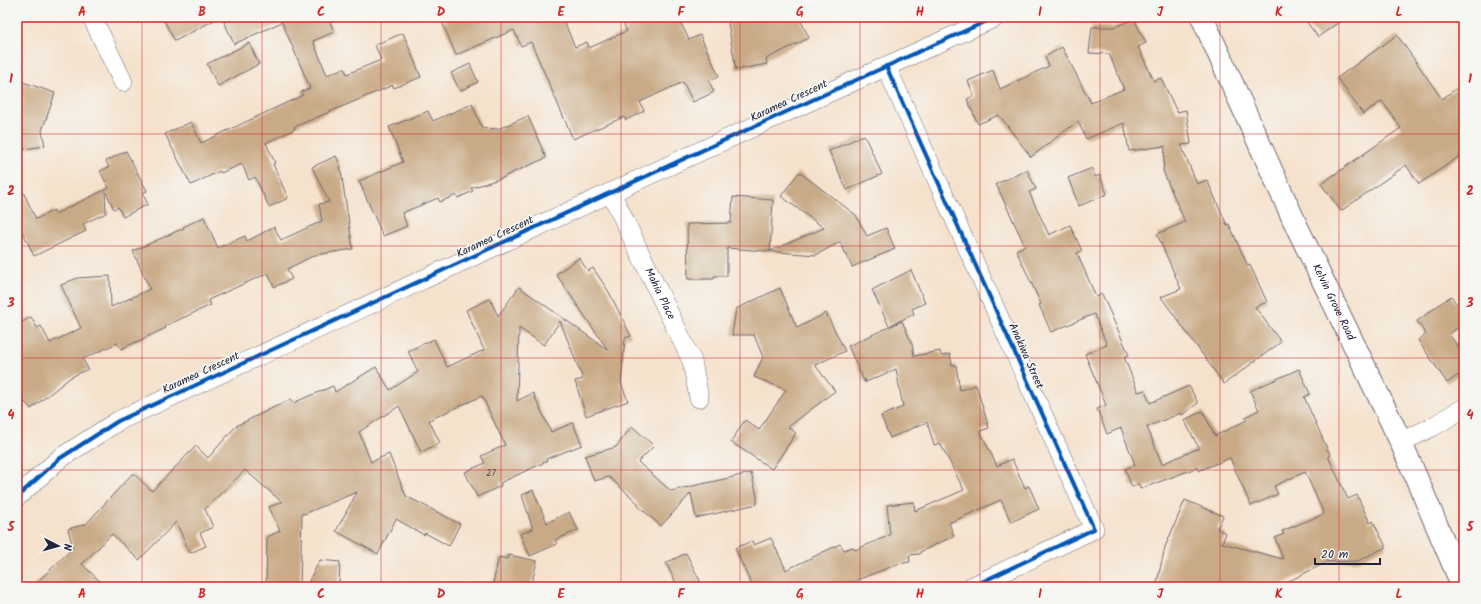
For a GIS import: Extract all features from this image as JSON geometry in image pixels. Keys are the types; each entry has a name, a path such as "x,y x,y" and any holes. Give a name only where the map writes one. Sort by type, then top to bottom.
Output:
{"main road":[{"name":"Kelvin Grove Road","path":"1202,17 1298,227 1401,442 1463,587"}],"street":[{"path":"92,17 123,82"},
{"name":"Karamea Crescent","path":"17,497 59,459 118,421 886,66 996,17"},
{"name":"Anakiwa Street","path":"886,66 1094,529 971,587"},
{"name":"Mahia Place","path":"611,193 692,361 699,398"},
{"path":"1401,442 1464,408"}],"building":[{"path":"162,17 220,17 175,41"},
{"path":"222,17 328,17 334,32 313,41 327,75 344,68 347,74 381,60 375,45 403,33 421,77 394,88 393,85 294,127 295,129 266,143 275,163 273,164 288,198 269,207 255,177 249,180 242,164 221,173 220,171 191,185 165,134 191,122 201,143 303,95 301,92 310,88 282,22 234,44"},
{"path":"452,17 562,17 575,47 587,42 589,48 627,31 620,17 678,17 689,40 700,35 719,76 709,81 714,92 693,102 683,82 640,102 644,111 626,120 624,117 573,139 531,42 521,46 514,30 456,55 442,22"},
{"path":"727,17 799,17 809,38 766,59 767,64 736,70"},
{"path":"1303,17 1346,17 1318,37"},
{"path":"1134,19 1146,43 1138,47 1154,81 1161,78 1177,112 1186,110 1191,144 1181,145 1197,184 1207,180 1227,225 1229,224 1248,266 1250,265 1267,302 1255,307 1281,342 1224,384 1161,297 1181,289 1157,234 1185,222 1163,171 1165,146 1129,151 1124,123 1086,139 1078,121 1031,157 999,115 978,124 967,99 974,96 968,81 993,70 1000,89 1049,66 1045,57 1062,47 1091,103 1124,89 1109,54 1089,53 1092,27 1114,27"},
{"path":"1397,35 1442,99 1464,83 1464,153 1419,184 1406,165 1341,211 1321,184 1401,128 1382,101 1363,114 1337,78"},
{"path":"249,43 259,64 218,86 207,64"},
{"path":"470,64 478,82 460,91 451,73"},
{"path":"17,80 55,93 42,131 45,146 17,150"},
{"path":"472,104 482,128 498,129 528,116 546,158 505,177 471,188 473,191 458,198 456,195 440,202 438,198 402,213 407,226 383,236 359,181 403,162 389,127 428,111 433,121"},
{"path":"864,135 882,174 847,190 829,151"},
{"path":"126,151 147,191 142,193 148,204 123,217 118,207 114,209 105,190 109,188 100,171 109,167 106,161"},
{"path":"336,156 340,165 353,249 315,255 287,269 292,279 274,287 268,273 208,300 211,305 165,326 166,328 121,349 117,343 83,359 88,369 71,377 31,409 25,402 17,411 17,325 31,317 37,328 41,326 50,343 81,328 61,285 77,278 110,276 111,307 150,289 133,251 184,228 183,227 204,217 218,248 245,236 247,241 274,227 281,240 322,221 319,204 329,202 312,167"},
{"path":"1092,168 1095,177 1100,175 1107,194 1079,206 1068,178"},
{"path":"1027,170 1036,189 1029,192 1049,235 1070,225 1082,251 1077,253 1096,297 1102,294 1129,355 1124,357 1138,392 1145,390 1150,403 1189,386 1198,403 1182,415 1181,413 1147,427 1162,464 1199,448 1184,420 1203,411 1215,436 1247,420 1245,417 1259,410 1250,391 1299,369 1310,394 1304,397 1330,455 1328,456 1348,499 1357,495 1370,523 1373,521 1386,547 1358,561 1327,562 1277,587 1156,587 1165,547 1185,500 1223,516 1217,529 1226,533 1222,543 1283,559 1275,538 1284,534 1282,531 1324,514 1305,472 1274,486 1278,494 1251,506 1230,458 1198,471 1199,467 1140,489 1139,484 1132,487 1125,469 1135,465 1121,428 1107,434 1097,409 1106,405 1085,354 1107,345 1094,314 1051,332 1039,305 1041,304 1016,250 1025,246 996,184"},
{"path":"799,172 856,215 867,236 886,228 895,249 852,267 840,242 816,255 727,248 727,276 714,276 714,279 688,279 687,224 731,223 733,197 773,200 770,251 824,228 781,196"},
{"path":"17,179 36,219 54,210 55,214 105,190 106,213 83,224 86,231 34,256 17,220"},
{"path":"579,258 588,271 593,268 609,292 631,336 625,338 621,383 628,401 586,416 575,381 583,379 560,321 544,345 519,328 517,401 533,393 551,432 573,423 582,445 546,459 547,461 500,483 501,486 477,497 465,472 485,463 481,456 505,445 482,396 429,420 440,443 421,452 399,406 359,432 371,462 389,454 406,496 460,524 449,546 425,533 424,535 396,519 378,554 336,531 357,492 304,514 302,513 300,587 266,587 267,537 280,531 269,507 282,502 245,470 205,509 213,527 200,533 206,546 190,553 176,522 139,560 112,534 82,564 106,587 32,587 73,548 68,529 86,524 133,473 152,491 196,446 208,458 236,426 291,399 293,403 333,386 335,392 376,367 390,390 418,372 408,351 434,339 447,367 484,350 466,310 490,299 498,316 519,287 608,350 556,274"},
{"path":"911,270 925,303 912,309 914,314 889,326 872,290"},
{"path":"780,288 797,328 826,313 845,351 815,365 835,391 788,427 796,433 772,469 731,442 745,420 759,430 786,390 754,377 763,357 754,335 732,335 736,309"},
{"path":"1451,296 1464,314 1464,323 1449,334 1464,355 1464,371 1447,383 1418,340 1426,334 1417,321"},
{"path":"902,321 912,344 914,356 940,351 941,356 950,354 952,365 956,365 960,390 976,385 989,428 980,431 997,466 1012,459 1025,488 1029,486 1039,509 1011,522 1001,500 949,523 954,536 920,552 920,554 909,555 910,562 898,564 839,587 751,587 752,586 735,548 752,541 754,545 771,538 786,570 840,544 844,550 853,547 855,550 890,535 887,505 914,502 915,511 964,490 940,443 934,445 927,422 890,438 881,416 903,407 896,369 866,382 865,379 865,383 848,346"},
{"path":"632,426 654,446 638,462 671,491 751,473 757,496 757,504 696,518 691,493 661,526 609,477 594,481 585,456 616,447"},
{"path":"533,490 547,523 569,512 578,530 555,540 557,544 530,556 520,534 533,529 522,495"},
{"path":"686,553 703,587 678,587 666,563"},
{"path":"509,555 537,561 531,587 492,587 499,557 508,559"},
{"path":"320,560 340,562 339,587 306,587"}],"cycle path":[{"path":"17,497 59,459 118,421 666,167 996,17"},
{"path":"886,66 1094,529 971,587"}]}
